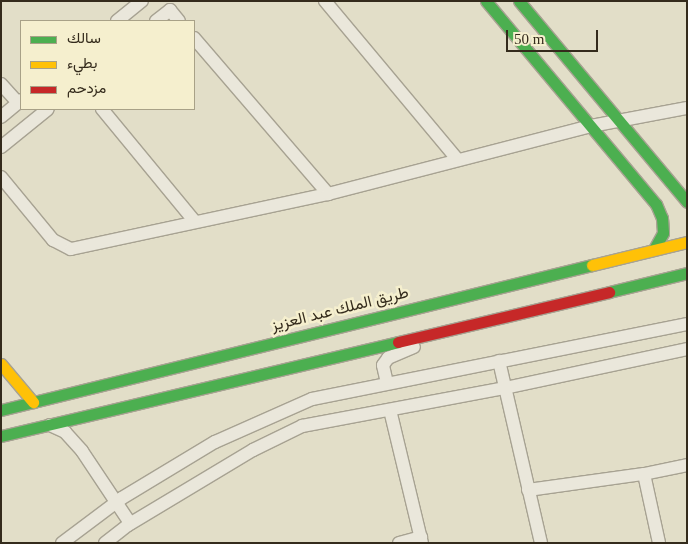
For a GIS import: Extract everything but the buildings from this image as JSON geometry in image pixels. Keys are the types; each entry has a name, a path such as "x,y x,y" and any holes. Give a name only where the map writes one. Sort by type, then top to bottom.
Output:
{"main road":[{"path":"486,1 656,204 662,218 664,233 654,249"},
{"path":"518,1 621,121 687,202"},
{"name":"طريق الملك عبد العزيز","path":"5,410 687,242"},
{"path":"1,436 687,273"},
{"path":"1,364 34,402"},
{"path":"1,399 5,410"},
{"path":"1,441 14,432"}],"street":[{"path":"119,20 142,1"},
{"path":"325,1 458,160"},
{"path":"157,20 170,10 178,20"},
{"path":"195,39 328,194"},
{"path":"1,84 20,102 1,117"},
{"path":"1,176 53,240 71,249 328,194 591,126 687,108"},
{"path":"1,147 47,110"},
{"path":"103,110 195,222"},
{"path":"62,543 116,502 215,442 273,414 312,399 687,324"},
{"path":"387,383 383,365 388,358 462,326"},
{"path":"105,543 130,523 253,450 302,426 504,388 687,349"},
{"path":"499,361 541,543"},
{"path":"390,410 422,540 399,543"},
{"path":"47,424 66,432 82,450 130,523"},
{"path":"528,490 644,474 687,465"},
{"path":"644,474 659,543"}],"traffic: fast":[{"path":"486,1 656,204 662,218 663,233 654,249"},
{"path":"519,1 687,202"},
{"path":"1,410 592,265"},
{"path":"609,292 687,273"},
{"path":"1,436 398,342"}],"traffic: slow":[{"path":"592,265 687,242"},
{"path":"1,364 33,402"}],"traffic: jam":[{"path":"398,342 609,292"}]}
